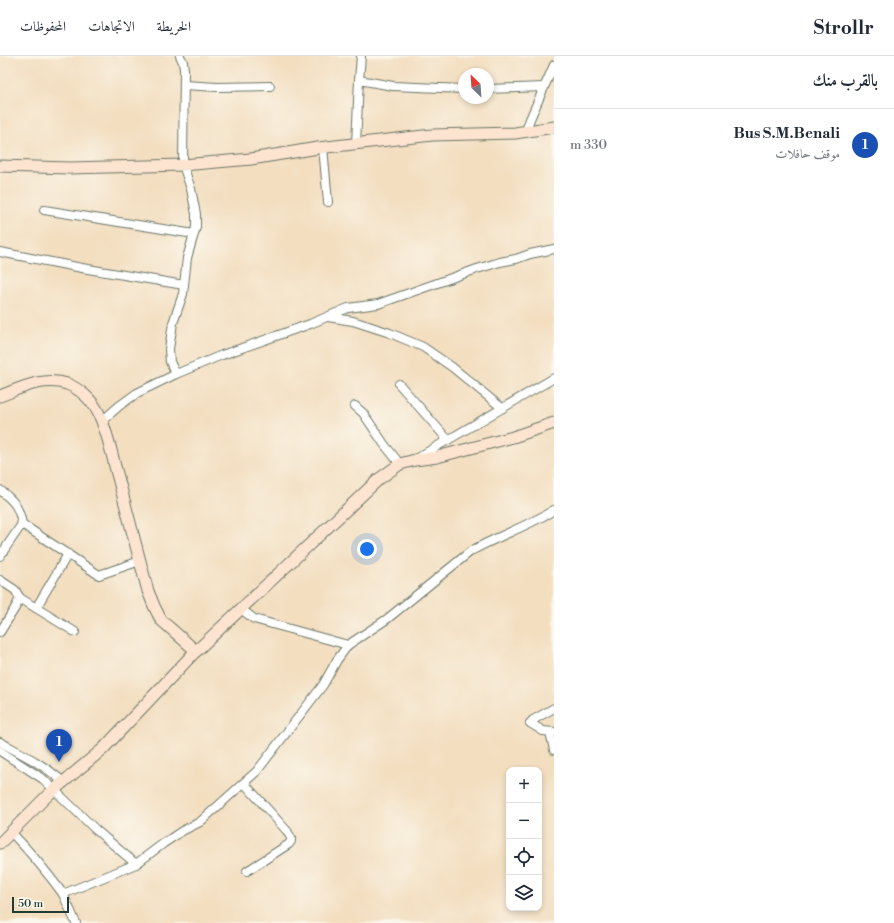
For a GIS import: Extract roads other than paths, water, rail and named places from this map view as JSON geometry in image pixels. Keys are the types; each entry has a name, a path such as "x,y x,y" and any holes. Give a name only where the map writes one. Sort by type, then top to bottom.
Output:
{"main road":[{"path":"0,166 70,168 183,165 251,159 323,147 432,135 483,134 526,131 554,127"},
{"path":"0,396 27,385 42,381 56,381 68,384 79,390 90,401 102,421 140,561 154,606 161,620 196,651"},
{"path":"0,843 59,786 103,748 196,651 379,479 400,464 415,460 438,457 506,439 554,423"}],"street":[{"path":"176,374 170,362 169,348 173,323 183,294 187,258 196,227 196,214 191,189 183,165 184,62 180,56"},
{"path":"356,144 361,56"},
{"path":"526,131 554,65"},
{"path":"359,80 393,86 458,89"},
{"path":"184,85 217,87 270,86"},
{"path":"494,89 544,87"},
{"path":"323,147 328,202"},
{"path":"44,210 194,234"},
{"path":"102,421 137,393 176,374 248,345 328,317 348,308 378,304 477,269 554,249"},
{"path":"0,252 82,268 184,285"},
{"path":"328,317 353,321 390,333 422,347 452,367 502,408"},
{"path":"415,460 554,378"},
{"path":"399,384 448,440"},
{"path":"355,406 363,413 384,444 400,464"},
{"path":"0,490 12,499 20,512 22,524 0,556"},
{"path":"63,894 136,864 182,831 200,822 257,771 323,685 348,645 386,618 471,551 542,518 554,510"},
{"path":"22,524 99,575 140,561"},
{"path":"36,608 68,554"},
{"path":"0,580 15,590 20,598 75,632"},
{"path":"0,632 20,598"},
{"path":"241,609 254,619 348,645"},
{"path":"554,708 530,723 542,731 552,732 554,750"},
{"path":"0,742 47,768 59,786 96,830 136,864"},
{"path":"0,751 44,780 59,786"},
{"path":"244,783 287,831 291,838 291,842 289,844 247,871"},
{"path":"10,832 27,848 49,874 63,894 76,923"}],"place":[{"name":"Bus S.M.Benali","path":"59,762"}]}
